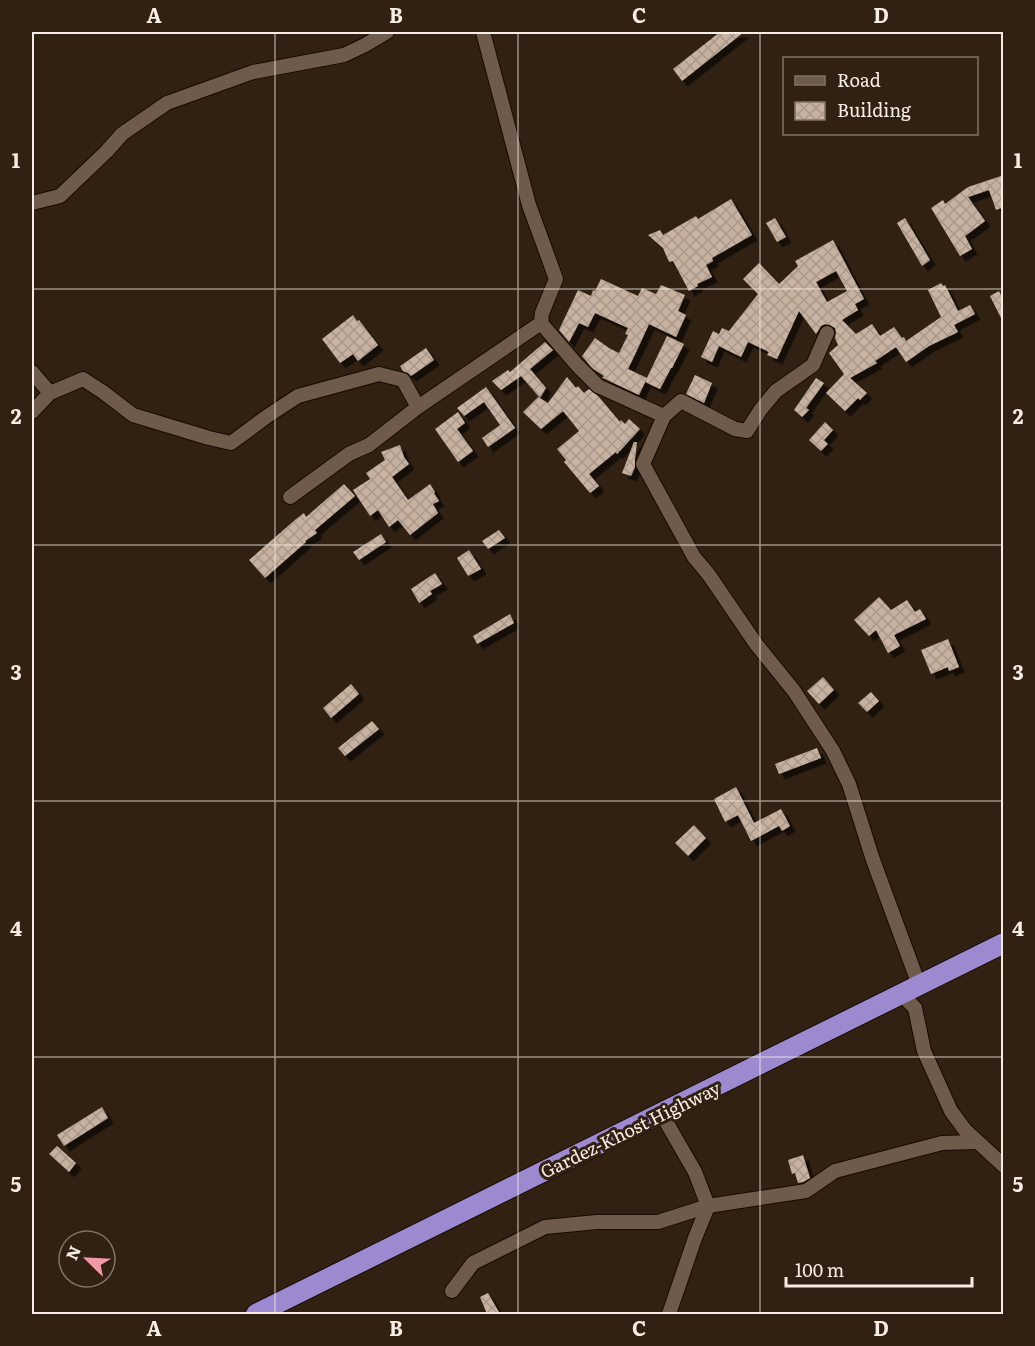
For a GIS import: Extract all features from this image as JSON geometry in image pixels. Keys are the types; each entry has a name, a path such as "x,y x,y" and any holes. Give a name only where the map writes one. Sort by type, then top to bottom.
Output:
{"highway":[{"name":"Gardez-Khost Highway","path":"256,1314 1004,943"}],"street":[{"path":"32,203 60,196 122,134 167,103 253,72 344,55 387,32"},
{"path":"483,32 529,205 556,279 542,313 541,323 598,386 664,416"},
{"path":"290,497 349,454 369,445 418,407 541,323"},
{"path":"827,333 813,365 776,391 747,430 735,429 681,401 664,416 643,464 694,557 756,644 794,691 833,752 849,784 873,860 919,985"},
{"path":"32,372 50,393"},
{"path":"32,412 50,393 83,379 133,415 231,443 298,396 379,374 403,380 418,407"},
{"path":"901,994 915,1008 924,1051 951,1111 965,1130 1004,1166"},
{"path":"661,1113 695,1172 708,1206 669,1314"},
{"path":"452,1291 473,1263 546,1227 597,1222 658,1222 708,1206 806,1191 835,1172 942,1143 978,1142"}],"building":[{"path":"720,32 744,32 682,81 673,69"},
{"path":"1004,175 1004,207 996,210 989,190 968,197 985,221 965,236 972,249 960,256 931,208 943,200 945,204 968,187"},
{"path":"731,199 752,235 712,258 713,261 706,265 712,277 697,284 698,286 689,291 673,261 669,262 663,248 648,235 660,230 663,235 696,216 698,219"},
{"path":"775,218 786,237 777,242 766,223"},
{"path":"905,218 930,260 922,266 897,223"},
{"path":"833,240 864,299 855,304 858,310 842,320 856,334 872,324 880,336 894,327 906,341 941,317 928,290 941,283 945,285 958,311 970,305 975,314 954,325 958,332 929,346 906,362 896,347 875,361 877,363 850,378 867,393 860,400 858,398 845,411 826,393 844,374 829,353 838,345 835,328 825,324 816,334 799,311 777,359 767,355 769,352 748,342 741,357 719,346 712,362 701,357 713,331 719,334 722,328 729,331 758,294 743,279 759,263 779,284 798,266 795,261","holes":["836,271 847,291 827,302 816,282"]},
{"path":"601,279 638,296 642,288 656,294 661,285 685,295 678,311 686,315 676,337 649,324 628,369 647,378 639,395 602,378 604,376 592,368 582,356 595,338 619,353 628,335 625,334 628,328 595,313 588,327 579,323 569,342 559,330 578,290 591,296"},
{"path":"999,291 1004,301 1004,324 990,296"},
{"path":"353,315 378,345 358,361 353,354 340,363 322,339"},
{"path":"667,336 684,344 660,389 645,382"},
{"path":"545,342 553,350 530,369 546,388 540,398 521,376 501,390 492,381 508,370 510,372"},
{"path":"426,348 434,360 411,376 403,371 400,366"},
{"path":"695,375 712,383 704,403 686,394"},
{"path":"567,377 576,388 578,386 584,393 589,389 598,396 620,422 621,420 625,424 629,419 640,429 617,454 616,452 589,474 599,486 590,493 564,462 566,460 557,449 579,431 563,411 541,429 523,412 538,397 548,403"},
{"path":"816,378 824,383 806,408 809,410 802,417 794,410"},
{"path":"486,387 515,428 488,447 482,438 500,425 484,402 464,416 457,408"},
{"path":"458,412 465,423 457,429 473,451 458,462 435,429"},
{"path":"825,422 833,430 824,440 828,444 821,451 809,440"},
{"path":"634,442 637,442 635,467 631,476 622,473"},
{"path":"400,445 409,464 392,477 408,500 430,484 439,501 433,504 438,513 410,535 398,520 389,527 378,510 370,516 353,490 370,479 366,473 385,460 381,452"},
{"path":"344,484 355,496 315,530 317,533 305,541 265,578 249,560 296,519 304,513 306,517"},
{"path":"499,530 505,538 488,549 482,541"},
{"path":"381,534 386,542 359,560 353,552"},
{"path":"469,550 481,569 468,576 457,558"},
{"path":"435,573 442,584 430,591 432,594 419,603 411,589"},
{"path":"879,597 891,610 907,600 915,612 920,609 926,619 894,635 900,646 888,653 876,630 869,636 854,620"},
{"path":"510,614 514,623 477,644 473,636"},
{"path":"948,639 959,667 949,671 948,667 931,674 921,650"},
{"path":"823,677 834,690 819,704 807,691"},
{"path":"351,684 359,694 331,718 323,708"},
{"path":"871,692 879,701 867,712 858,703"},
{"path":"372,721 379,729 345,756 338,748"},
{"path":"817,748 821,758 779,774 775,764"},
{"path":"736,787 754,823 781,809 790,826 782,831 779,826 751,841 738,815 725,822 714,799"},
{"path":"694,825 706,838 688,856 675,843"},
{"path":"102,1107 108,1118 64,1146 57,1135"},
{"path":"57,1146 76,1163 69,1172 49,1154"},
{"path":"803,1155 810,1178 798,1183 795,1173 792,1174 788,1160"},
{"path":"488,1293 500,1314 487,1314 480,1297"}]}
